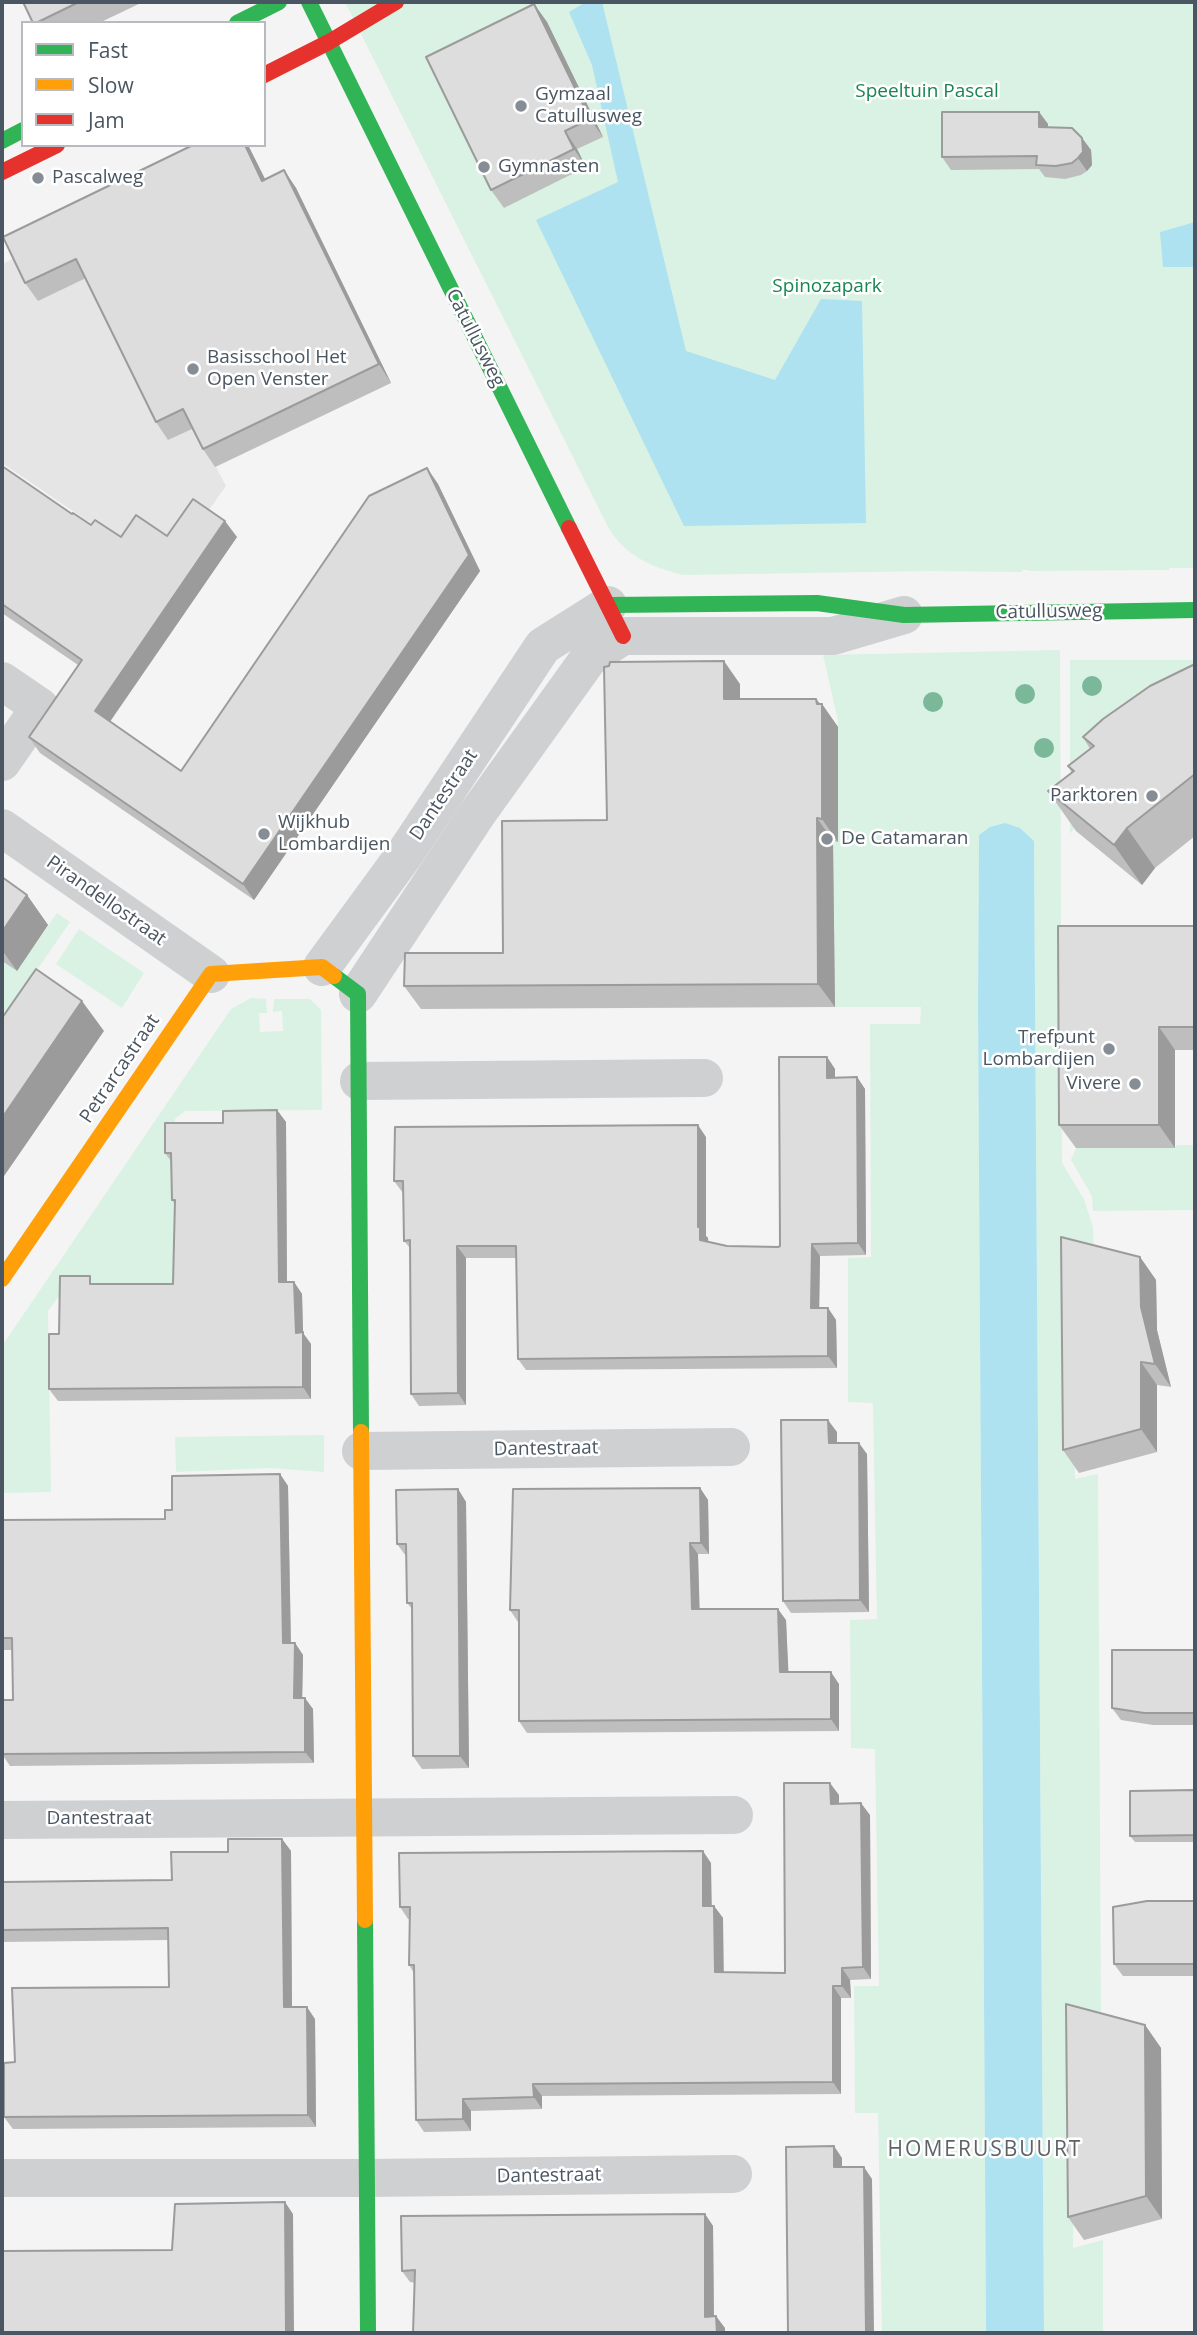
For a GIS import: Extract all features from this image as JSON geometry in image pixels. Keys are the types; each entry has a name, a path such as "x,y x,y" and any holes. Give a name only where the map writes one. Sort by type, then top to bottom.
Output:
{"street":[{"path":"241,21 279,2"},
{"path":"309,2 328,42"},
{"path":"266,74 396,2"},
{"name":"Catullusweg","path":"328,42 616,621 833,636 904,615 1195,610"},
{"path":"2,141 21,131"},
{"path":"2,172 53,147"},
{"name":"Dantestraat","path":"322,967 404,855 543,646 616,621"},
{"name":"Dantestraat","path":"358,994 477,814 616,621"},
{"path":"2,681 40,707 2,762"},
{"name":"Pirandellostraat","path":"2,828 211,974"},
{"path":"211,974 322,967 358,994 368,2333"},
{"name":"Petrarcastraat","path":"2,1279 211,974"},
{"path":"359,1081 704,1078"},
{"name":"Dantestraat","path":"361,1451 731,1447"},
{"name":"Dantestraat","path":"2,1820 734,1815"},
{"name":"Dantestraat","path":"2,2178 733,2174"}],"shaded area":[{"name":"Basisschool Het Open Venster","path":"238,147 249,147 274,199 296,188 391,383 216,467 226,486 164,573 2,463 2,264"}],"green space":[{"name":"Spinozapark","path":"345,2 1195,2 1195,570 1169,568 683,575 650,564 631,553 608,527"},
{"path":"1060,650 1062,1163 1084,1199 1093,1227 1094,1263 1076,1275 1075,1479 1098,1474 1101,2028 1075,2021 1073,2248 1103,2240 1103,2333 1044,2333 1034,841 1020,828 979,835 986,2333 882,2333 878,2113 855,2113 854,1986 879,1986 875,1749 851,1748 850,1620 877,1619 873,1403 848,1402 848,1258 871,1257 870,1024 920,1024 921,1007 835,1007 833,841 838,841 838,721 823,655"},
{"path":"1070,660 1195,660 1195,716 1103,786 1070,834"},
{"path":"57,913 70,922 2,1021 2,961 17,971"},
{"path":"79,929 144,973 122,1008 56,964"},
{"path":"251,998 266,999 267,1013 259,1013 260,1032 283,1031 282,1011 273,1012 274,999 310,999 321,1010 322,1110 185,1111 175,1119 175,1288 65,1288 48,1311 51,1492 2,1493 2,1346 231,1009"},
{"path":"1177,1145 1195,1145 1195,1210 1093,1211 1092,1196 1071,1160 1076,1148 1175,1148"},
{"path":"324,1435 324,1472 270,1468 176,1472 175,1437"}],"water":[{"path":"586,2 602,2 686,351 775,380 821,299 862,301 866,523 684,526 536,220 618,182 592,65 569,12"},
{"path":"1195,222 1195,267 1163,267 1160,232"},
{"path":"1005,823 1020,828 1034,841 1044,2333 986,2333 979,835 990,827"}],"building":[{"path":"23,2 79,2 40,21 32,21"},
{"name":"Gymzaal Catullusweg","path":"534,4 590,119 565,131 574,149 491,190 426,57"},
{"path":"942,112 1039,112 1039,127 1072,128 1082,138 1083,152 1072,163 1056,166 1036,165 1037,156 942,157"},
{"path":"189,147 246,147 262,181 284,170 379,364 203,449 183,409 156,422 76,259 25,283 3,237"},
{"path":"2,466 72,514 91,525 95,520 121,537 136,515 167,536 193,499 225,521 95,711 181,771 369,496 427,468 469,555 243,884 29,737 82,660 2,604"},
{"path":"724,661 724,699 816,699 817,704 822,704 822,819 817,818 818,984 404,986 405,953 503,953 502,821 607,820 604,667 609,666 610,662"},
{"path":"1195,664 1195,774 1127,828 1114,845 1048,791 1074,771 1068,766 1094,746 1083,737 1103,719 1150,686"},
{"path":"2,877 27,895 2,932"},
{"name":"Vivere","path":"1058,926 1195,926 1195,1027 1159,1027 1159,1125 1059,1125"},
{"path":"36,969 82,1001 2,1118 2,1018"},
{"path":"779,1057 827,1057 827,1078 857,1077 858,1243 812,1244 811,1308 828,1308 828,1356 518,1359 516,1246 457,1246 458,1393 411,1394 410,1240 404,1241 403,1181 394,1181 395,1127 698,1125 700,1240 727,1246 778,1247"},
{"path":"277,1110 279,1282 294,1282 296,1333 303,1332 303,1387 49,1389 49,1334 59,1334 60,1276 90,1276 90,1284 173,1284 175,1200 172,1200 171,1153 165,1153 165,1123 223,1123 223,1111"},
{"path":"1061,1237 1140,1257 1141,1307 1155,1364 1141,1362 1141,1429 1063,1450"},
{"path":"781,1420 828,1420 829,1443 859,1443 860,1600 783,1601"},
{"path":"280,1474 283,1643 295,1643 294,1698 305,1698 305,1752 2,1754 2,1700 13,1700 12,1638 2,1638 2,1520 165,1519 165,1510 172,1510 172,1476"},
{"path":"700,1488 701,1543 690,1543 692,1609 778,1609 780,1672 831,1672 831,1719 519,1721 519,1610 510,1610 513,1489"},
{"path":"458,1489 460,1756 413,1756 412,1603 407,1603 406,1544 397,1544 396,1490"},
{"path":"1112,1650 1195,1650 1195,1713 1144,1713 1112,1708"},
{"path":"784,1783 830,1783 831,1804 861,1803 863,1967 842,1968 842,1986 833,1986 833,2082 533,2084 534,2097 463,2099 463,2119 416,2120 414,1965 409,1965 410,1907 400,1907 399,1853 703,1851 703,1906 714,1906 715,1972 785,1973"},
{"path":"1195,1790 1195,1835 1130,1836 1130,1791"},
{"path":"228,1839 282,1839 284,2007 307,2007 308,2115 4,2117 4,2063 15,2062 12,1988 169,1987 168,1928 2,1930 2,1882 172,1880 171,1852 228,1852"},
{"path":"1147,1901 1195,1901 1195,1964 1114,1964 1113,1907"},
{"path":"1066,2004 1145,2025 1146,2196 1068,2217"},
{"path":"834,2146 834,2167 864,2167 866,2332 788,2333 786,2147"},
{"path":"285,2202 286,2333 2,2333 2,2251 172,2250 175,2204"},
{"path":"705,2214 705,2317 716,2316 717,2333 413,2333 415,2270 402,2271 401,2216"}],"traffic: fast":[{"path":"241,21 279,2"},
{"path":"309,2 569,528"},
{"path":"2,141 21,131"},
{"path":"608,605 817,603 904,615 1195,610"},
{"path":"334,976 358,994 361,1432"},
{"path":"365,1920 368,2333"}],"traffic: slow":[{"path":"2,1279 211,974 322,967 334,976"},
{"path":"361,1432 365,1920"}],"traffic: jam":[{"path":"266,74 329,42 396,2"},
{"path":"2,172 53,147"},
{"path":"569,528 623,636"}],"place":[{"name":"Gymzaal Catullusweg","path":"521,106"},
{"name":"Gymnasten","path":"484,167"},
{"name":"Pascalweg","path":"38,178"},
{"name":"Basisschool Het Open Venster","path":"193,369"},
{"name":"Parktoren","path":"1152,796"},
{"name":"Wijkhub Lombardijen","path":"264,834"},
{"name":"De Catamaran","path":"827,839"},
{"name":"Trefpunt Lombardijen","path":"1109,1049"},
{"name":"Vivere","path":"1135,1084"}],"district":[{"name":"HOMERUSBUURT","path":"985,2150"}],"park label":[{"name":"Speeltuin Pascal","path":"927,92"}]}
